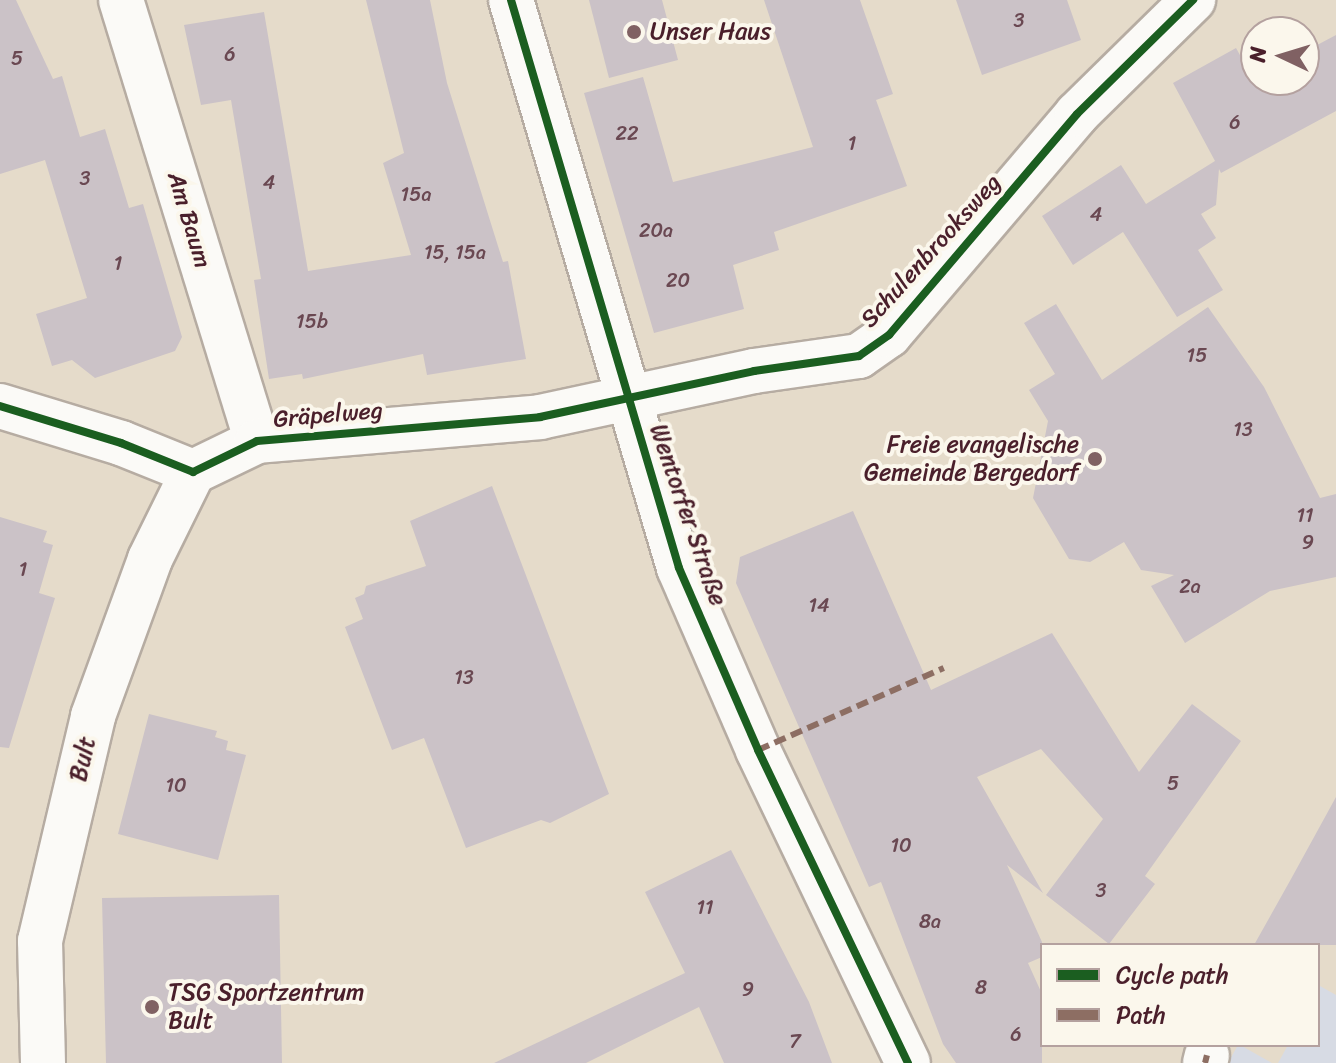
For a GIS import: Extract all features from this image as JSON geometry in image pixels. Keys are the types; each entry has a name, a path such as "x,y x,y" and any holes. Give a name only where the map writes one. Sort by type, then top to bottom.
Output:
{"street":[{"name":"Am Baum","path":"121,0 257,441"},
{"name":"Wentorfer Straße","path":"511,0 679,568 758,750 908,1063"},
{"name":"Schulenbrooksweg","path":"628,397 859,356 889,335 1077,114 1193,0"},
{"name":"Gräpelweg","path":"193,472 257,441 540,417 628,397"},
{"path":"0,406 121,443 193,472"},
{"name":"Bult","path":"43,1063 40,941 93,716 150,559 193,472"}],"shaded area":[{"path":"1320,986 1336,995 1336,1063 1278,1063 1287,1047 1320,1047"},
{"path":"1237,1047 1244,1047 1272,1063 1228,1063"}],"building":[{"path":"0,0 16,0 53,79 62,76 80,137 105,129 129,208 143,204 182,337 175,351 95,378 72,360 52,366 36,314 87,298 45,160 0,174"},
{"path":"366,0 430,0 447,83 503,262 508,261 526,359 427,375 423,354 303,379 302,374 269,379 254,280 261,279 231,100 201,105 184,25 264,12 308,271 411,255 383,163 404,153"},
{"name":"Unser Haus","path":"589,0 662,0 678,60 609,78"},
{"path":"764,0 860,0 893,94 876,100 907,186 774,232 779,250 733,265 744,309 654,333 584,93 643,77 673,182 813,147"},
{"path":"956,0 1067,0 1081,40 982,75"},
{"path":"1336,35 1336,111 1221,173 1219,169 1216,205 1201,214 1216,238 1198,250 1223,290 1177,317 1123,232 1073,265 1042,216 1121,165 1146,204 1215,161 1173,83 1236,48 1240,55 1240,96 1320,96 1320,44"},
{"path":"1056,304 1102,380 1208,307 1264,387 1320,498 1336,494 1336,577 1270,591 1185,643 1151,586 1174,575 1141,570 1124,542 1090,562 1069,559 1033,498 1048,421 1029,390 1055,374 1024,323"},
{"path":"492,486 609,794 550,823 541,820 466,848 424,738 392,750 345,627 363,619 355,598 364,594 366,586 426,566 410,521"},
{"path":"853,511 931,690 1052,633 1139,772 1192,704 1241,741 1145,876 1155,884 1110,943 1046,895 1103,819 1041,749 977,777 1043,893 1007,865 1042,942 1040,958 1028,963 1040,990 1042,1063 956,1063 943,1044 881,882 869,887 736,583 740,557"},
{"path":"0,517 47,531 43,542 53,545 39,593 55,598 9,748 0,747"},
{"path":"149,714 217,731 215,737 228,741 226,750 246,755 218,860 118,834"},
{"path":"1336,797 1336,945 1255,943"},
{"path":"731,850 809,1002 832,1063 724,1063 699,1007 586,1063 494,1063 685,973 645,892"},
{"path":"279,895 282,1063 106,1063 102,898"}],"marked path":[{"path":"758,750 944,668"},
{"path":"1205,1063 1207,1055"}],"cycle path":[{"path":"511,0 679,568 758,750 908,1063"},
{"path":"0,406 121,443 193,472 257,441 540,417 754,371 859,356 889,335 1077,114 1193,0"}],"place":[{"name":"Unser Haus","path":"634,32"},
{"name":"Freie evangelische Gemeinde Bergedorf","path":"1095,459"},
{"name":"TSG Sportzentrum Bult","path":"152,1007"}]}
